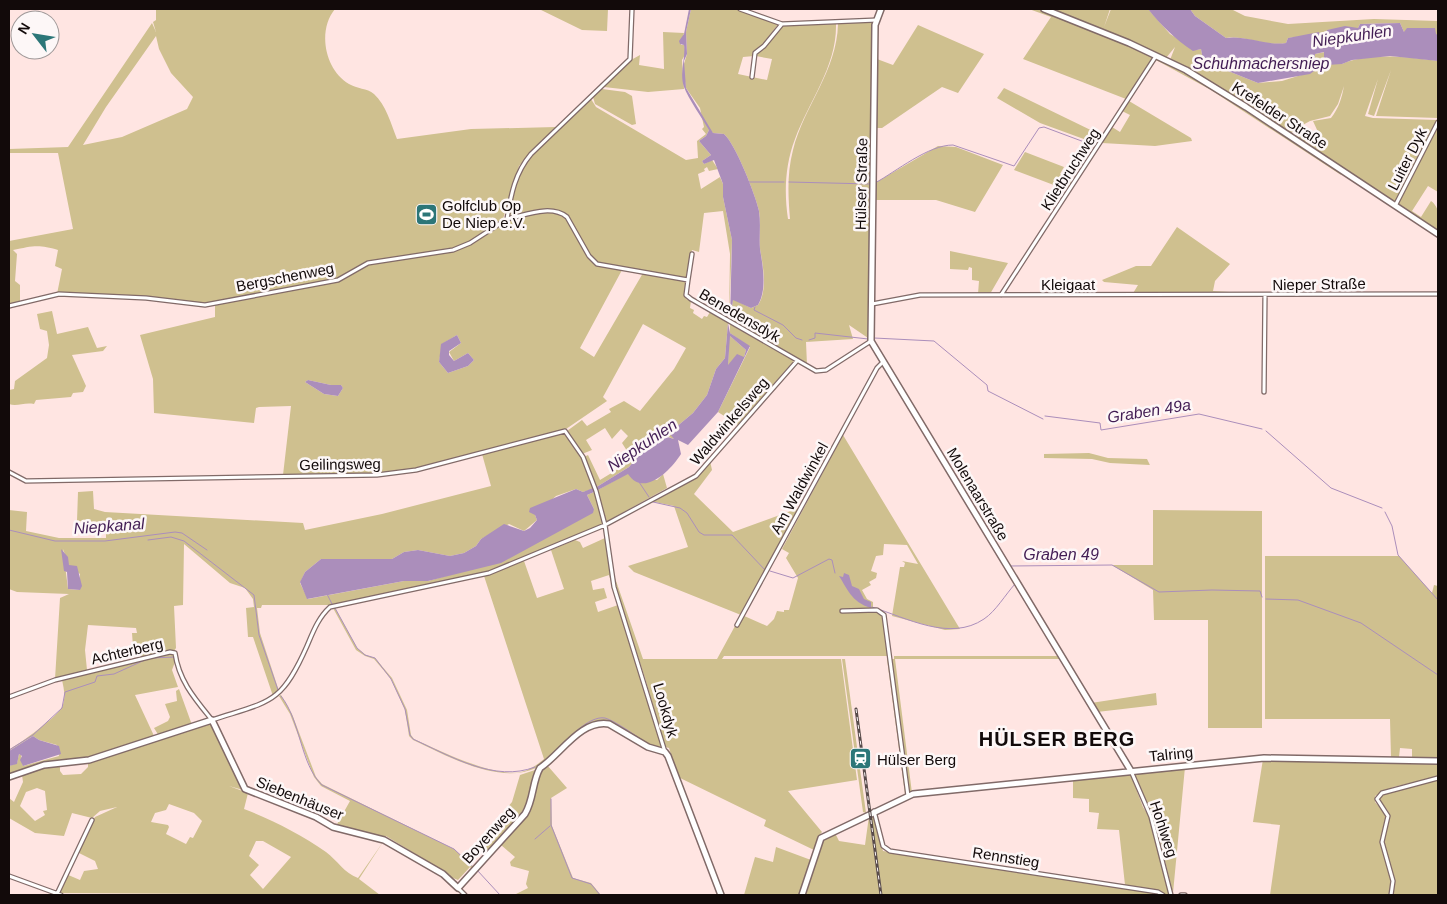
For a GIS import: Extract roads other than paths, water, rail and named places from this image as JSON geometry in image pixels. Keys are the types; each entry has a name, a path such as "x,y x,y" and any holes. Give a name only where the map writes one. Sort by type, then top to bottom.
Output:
{"street":[{"path":"507,219 513,187 520,167 559,126 630,59 632,9"},
{"path":"740,9 782,24 877,20"},
{"name":"Hülser Straße","path":"871,341 877,20 881,9"},
{"name":"Krefelder Straße","path":"1044,9 1186,70 1246,107 1438,234"},
{"path":"752,77 755,53 764,46 782,24"},
{"name":"Klietbruchweg","path":"1001,295 1156,56"},
{"name":"Luiter Dyk","path":"1395,206 1438,122"},
{"name":"Benedensdyk","path":"507,219 556,210 567,217 589,256 597,264 688,280"},
{"name":"Bergschenweg","path":"9,306 59,294 146,298 205,305 338,280 368,263 458,248 470,244 507,219"},
{"name":"Benedensdyk","path":"692,254 686,295 797,361"},
{"name":"Nieper Straße","path":"1264,392 1265,296 1438,294"},
{"name":"Kleigaat","path":"871,304 920,295 1265,296"},
{"path":"797,361 812,370 824,371 871,341 882,360"},
{"name":"Am Waldwinkel","path":"737,625 882,360"},
{"name":"Molenaarstraße","path":"882,360 1131,771"},
{"name":"Waldwinkelsweg","path":"212,720 262,704 281,692 294,675 319,619 330,607 484,574 605,525 696,476 797,361"},
{"name":"Geilingsweg","path":"9,472 26,481 377,475 416,470 565,431 583,457 605,525"},
{"name":"Lookdyk","path":"605,525 614,587 665,752 721,895"},
{"path":"842,611 877,610 884,614 908,796"},
{"name":"Achterberg","path":"9,697 54,680 114,666 162,652 175,652 177,667 185,685 212,720"},
{"path":"9,777 44,765 89,760 212,720"},
{"name":"Siebenhäuser","path":"212,720 245,789 316,817 333,827 384,840 443,874 465,895"},
{"name":"Boyenweg","path":"458,888 525,814 530,806 536,775 542,766 586,729 599,723 609,724 648,747 665,752"},
{"name":"Talring","path":"802,895 819,840 874,811 908,796 1264,758 1438,761"},
{"name":"Hohlweg","path":"1131,771 1152,817 1171,895"},
{"path":"1391,895 1393,882 1382,842 1388,816 1377,799 1382,793 1438,778"},
{"name":"Rennstieg","path":"874,811 883,846 890,851 1158,892 1163,895"},
{"path":"57,894 92,820"},
{"path":"9,876 61,895"}],"water":[{"path":"689,9 691,9 686,32 687,54 684,61 686,88 713,133 724,134 729,139 750,182 759,211 760,249 764,278 763,292 758,305 751,308 733,300 730,320 732,240 723,197 723,184 714,160 704,164 702,161 711,155 699,141 706,136 709,130 689,97 683,81 684,45 680,44 679,41 684,34"},
{"path":"1148,9 1190,9 1195,16 1226,38 1234,37 1278,44 1286,43 1288,38 1319,32 1323,47 1327,30 1345,26 1358,28 1360,24 1400,23 1404,32 1407,28 1435,28 1438,35 1438,61 1390,56 1327,65 1324,63 1324,52 1315,54 1314,71 1310,74 1258,83 1218,67 1217,61 1212,65 1203,60 1201,49 1193,51 1186,46 1158,21"},
{"path":"728,323 730,333 750,346 718,412 688,445 678,440 681,454 671,467 657,479 649,482 634,481 628,474 596,491 595,488 629,467 655,436 661,435 674,439 669,433 693,413 707,395 716,369 725,358","holes":["730,336 746,350 744,357 737,354 728,365"]},
{"path":"457,335 461,343 449,351 449,355 454,361 468,353 474,360 468,366 448,373 439,362 441,344"},
{"path":"308,380 341,385 343,388 338,396 324,394 305,382"},
{"path":"593,488 594,492 587,495 594,509 593,513 501,563 428,581 404,581 307,599 300,582 305,572 321,559 392,559 404,552 418,550 450,556 464,553 504,524 524,531 530,528 537,520 535,515 529,512 530,508 576,489 583,492"},
{"path":"61,549 68,557 69,565 77,566 82,586 80,590 68,589 67,572 64,571"},
{"path":"844,573 849,575 852,586 859,589 864,599 871,602 871,608 859,602 850,594 839,576 843,577"},
{"path":"33,736 39,740 59,746 61,754 23,766 20,760 22,756 19,754 17,764 9,766 9,751"}],"waterway":[{"path":"875,183 923,154 943,146 953,145 1014,166 1039,128 1044,127 1095,146"},
{"path":"747,182 784,182"},
{"path":"789,182 870,184"},
{"name":"Graben 49a","path":"755,307 754,310 783,325 796,338 802,340"},
{"name":"Graben 49a","path":"809,340 815,338 815,333 868,339"},
{"name":"Graben 49a","path":"874,338 934,341 987,385 988,391 1043,419"},
{"name":"Graben 49a","path":"1045,416 1100,423 1101,430 1199,414 1262,429"},
{"name":"Graben 49a","path":"1266,431 1331,488 1382,508"},
{"name":"Graben 49","path":"639,482 649,497"},
{"name":"Graben 49","path":"653,502 680,508 687,513 699,532 704,535 732,535 765,570"},
{"name":"Graben 49a","path":"1385,512 1392,526 1398,555 1438,600"},
{"name":"Niepkanal","path":"9,530 55,541 105,541 175,532 182,533 207,550"},
{"path":"148,540 171,537 184,541 254,595 259,635 278,690"},
{"name":"Graben 49","path":"770,571 793,578 829,559 832,560 835,573"},
{"name":"Graben 49","path":"1011,566 1112,565 1159,592 1260,591 1262,597"},
{"name":"Graben 49","path":"872,607 928,626 943,628 971,626 988,616 1015,584"},
{"path":"327,594 332,604"},
{"name":"Graben 49","path":"1266,599 1298,600 1361,623 1438,675"},
{"path":"335,608 357,648 365,655 375,658 391,679 405,709 410,735 413,739 457,760 489,770 504,772 520,771 535,767"},
{"path":"151,658 175,657"},
{"path":"9,750 33,735 62,708 65,692 95,682 97,676 114,674 147,659"},
{"path":"281,696 293,718 309,766 322,785 454,849 472,866"},
{"path":"555,752 578,730 592,720 599,718 615,722 649,744"},
{"path":"549,758 552,755"},
{"path":"539,765 547,759"},
{"path":"551,799 551,825 572,878 591,884 600,895"},
{"path":"535,839 550,826"},
{"path":"477,870 500,895"}],"railway":[{"path":"856,709 881,895"}],"place":[{"name":"Golfclub Op De Niep e.V.","path":"426,214"},
{"name":"Hülser Berg","path":"861,759"}],"district":[{"name":"HÜLSER BERG","path":"1057,739"}],"water label":[{"name":"Niepkuhlen","path":"1352,36"},
{"name":"Schuhmachersniep","path":"1261,63"},
{"name":"Niepkuhlen","path":"642,445"}]}
